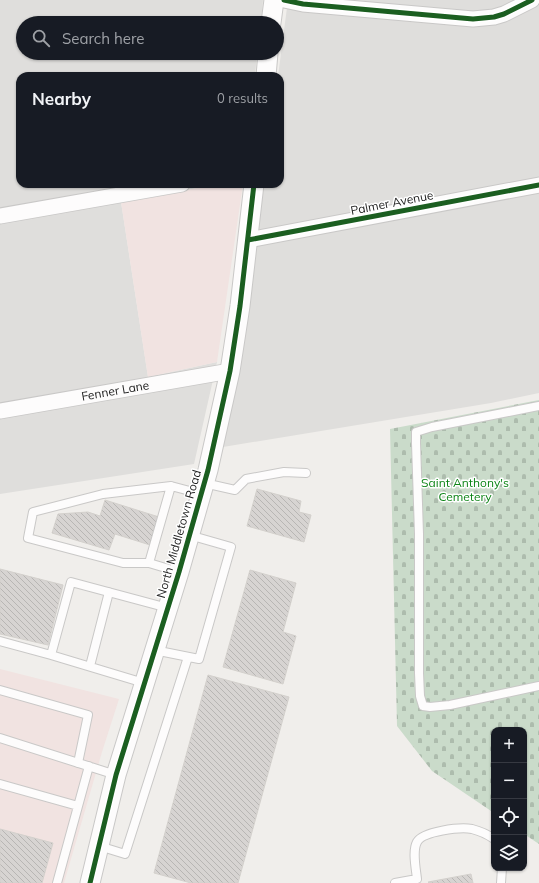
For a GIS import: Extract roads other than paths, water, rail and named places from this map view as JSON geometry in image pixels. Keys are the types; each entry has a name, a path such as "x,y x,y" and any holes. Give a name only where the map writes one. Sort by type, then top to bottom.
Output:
{"street":[{"path":"272,16 274,0"},
{"path":"284,0 303,4 473,18 494,17 504,14 532,0"},
{"path":"266,72 267,60"},
{"name":"Palmer Avenue","path":"248,240 539,185"},
{"path":"0,216 159,188"},
{"name":"North Middletown Road","path":"90,883 116,775 179,572 202,489 230,371 240,306 254,188"},
{"name":"Fenner Lane","path":"0,411 230,371"}],"lane":[{"path":"539,406 432,427 416,432 416,443 419,534 419,673 420,696 423,706 430,707 450,705 539,686"},
{"path":"179,572 149,563 123,563 28,538 34,512 103,494 171,486 235,490 246,479 284,472 306,473"},
{"path":"149,563 171,486"},
{"path":"154,650 199,659 231,546 189,535"},
{"path":"51,655 71,582 168,608"},
{"path":"90,666 109,592"},
{"path":"0,641 144,682"},
{"path":"99,846 125,854 188,657"},
{"path":"0,690 88,715 78,763"},
{"path":"0,738 116,775"},
{"path":"57,883 89,766"},
{"path":"0,784 78,806"},
{"path":"395,883 418,881 414,853 416,842 423,836 433,832 465,828 483,832 491,837"},
{"path":"501,883 502,871"}],"park label":[{"name":"Saint Anthony's Cemetery","path":"465,490"}]}
